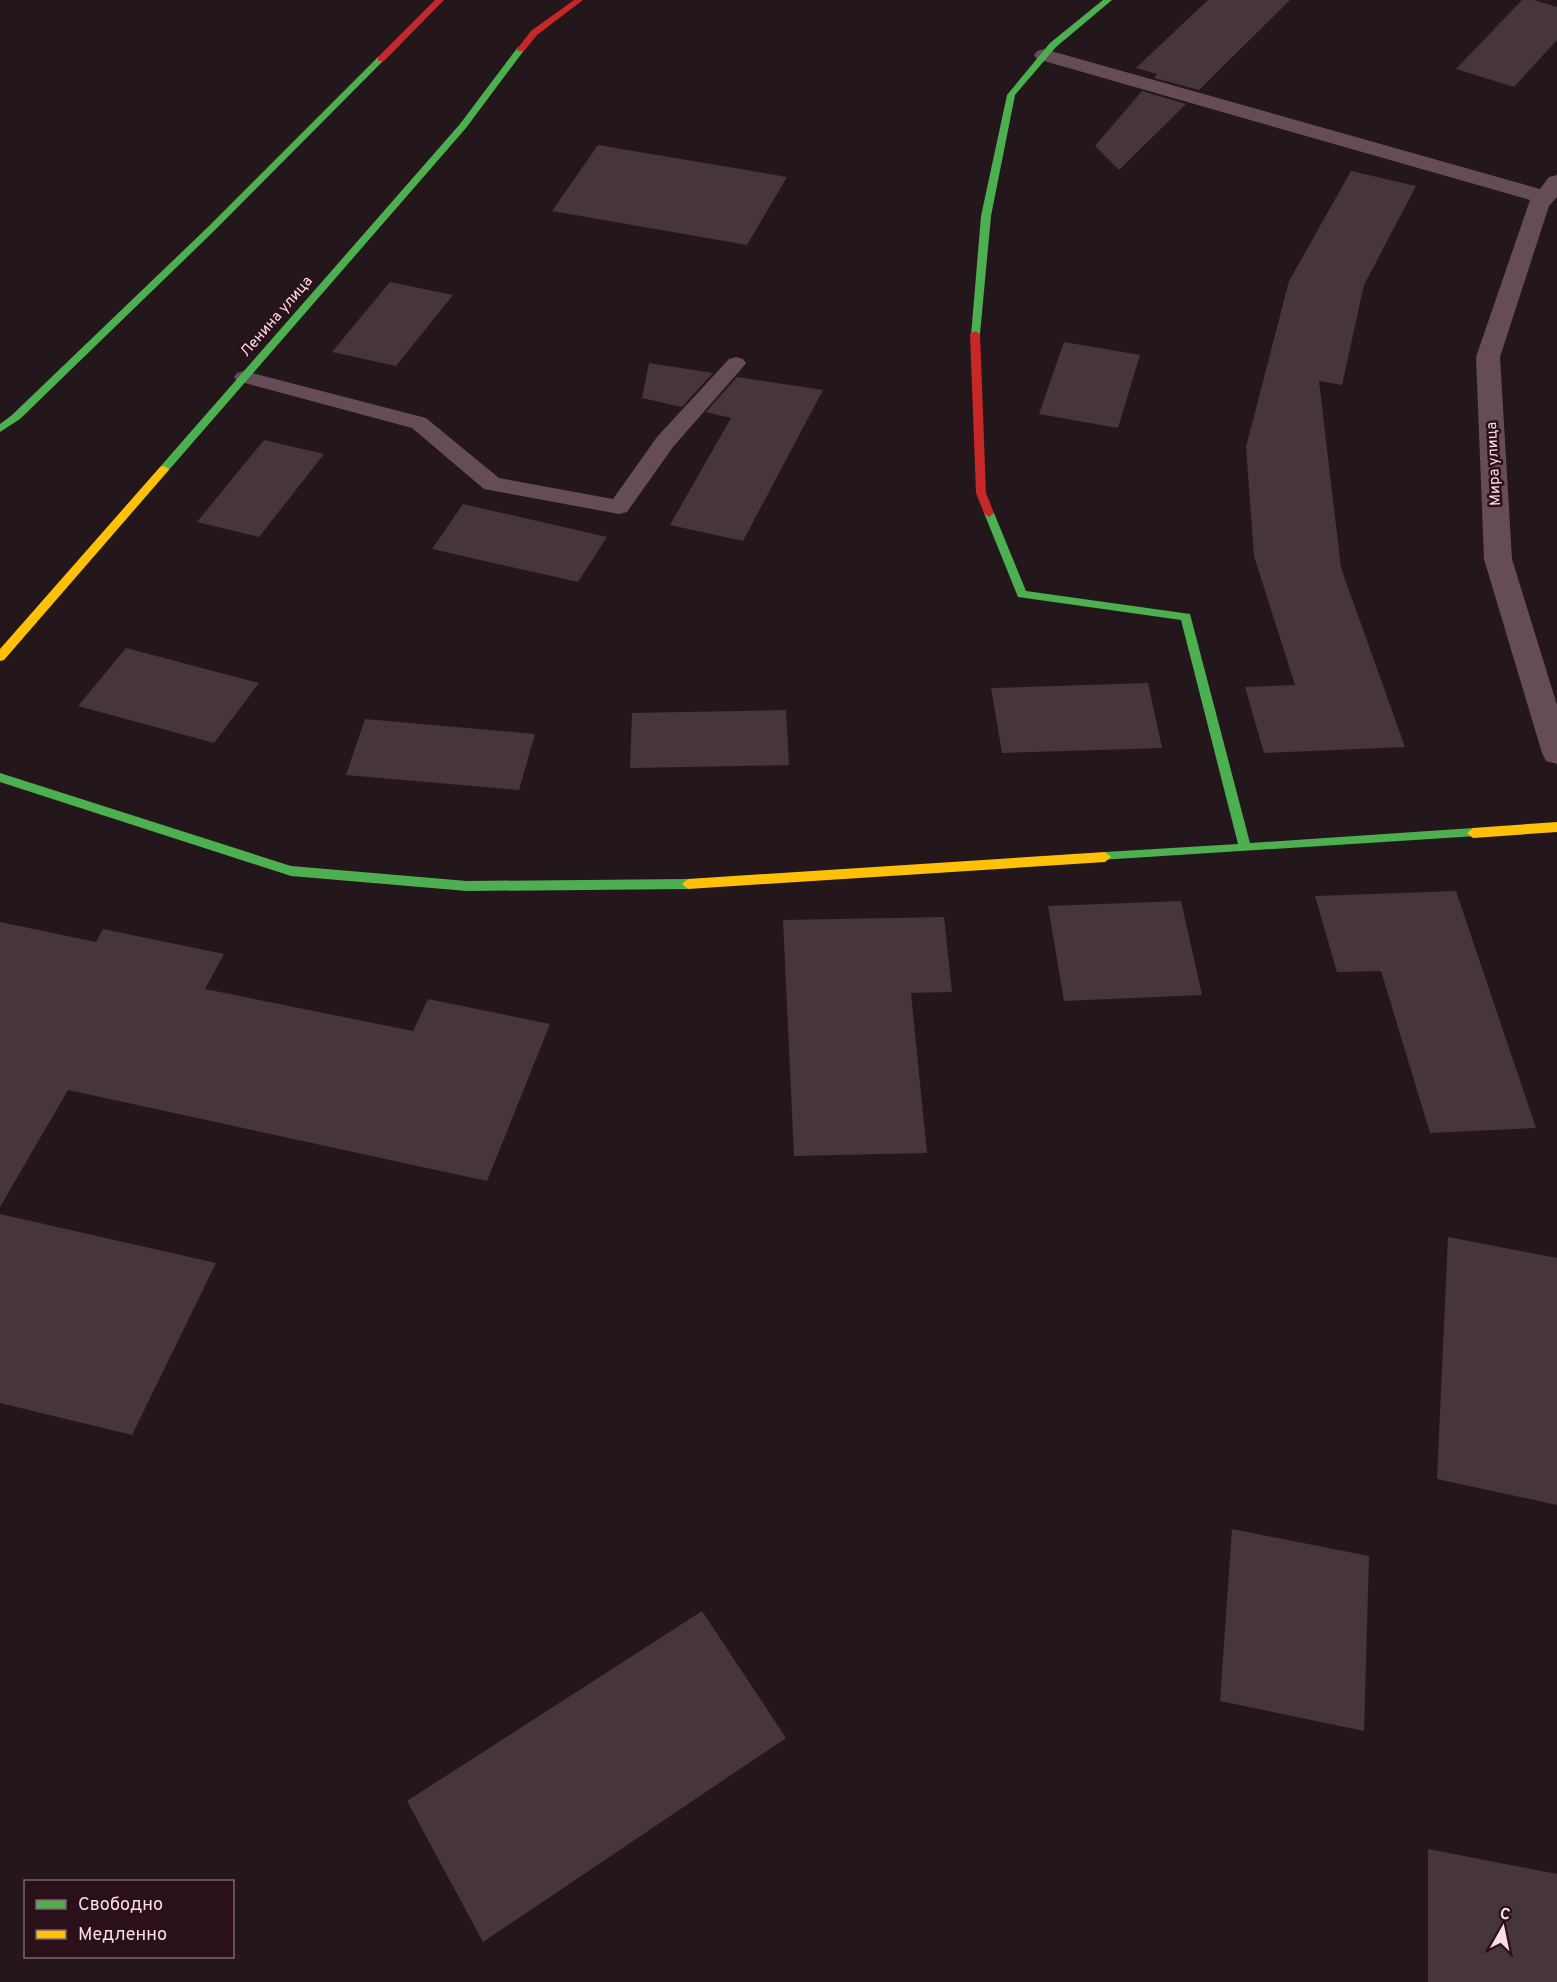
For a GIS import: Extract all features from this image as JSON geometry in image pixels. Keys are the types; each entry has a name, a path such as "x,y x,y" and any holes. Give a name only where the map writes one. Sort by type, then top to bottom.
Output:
{"street":[{"path":"0,429 16,417 204,236 440,0"},
{"name":"Ленина улица","path":"0,657 463,126 534,33 579,0"},
{"path":"1108,0 1053,45 1011,95 986,216 975,330 981,493 1022,594 1186,616 1245,848"},
{"path":"1044,55 1551,190"},
{"name":"Мира улица","path":"1551,190 1538,205 1488,357 1498,560 1557,753"},
{"path":"0,777 291,871 467,886 707,884 1557,827"}],"lane":[{"path":"244,377 419,423 492,484 619,507 665,442 736,363"}],"building":[{"path":"1208,0 1290,0 1199,90 1154,78 1157,74 1136,68"},
{"path":"1522,0 1534,0 1557,7 1557,40 1514,87 1456,69"},
{"path":"1142,91 1186,104 1119,170 1095,146"},
{"path":"598,145 787,177 747,245 552,211"},
{"path":"1351,171 1416,186 1364,285 1342,385 1319,381 1341,568 1405,747 1264,753 1245,687 1295,685 1254,556 1246,447 1289,281"},
{"path":"390,282 453,295 396,366 332,352"},
{"path":"1064,342 1140,355 1118,428 1039,414"},
{"path":"649,363 713,373 682,407 642,398"},
{"path":"737,377 823,390 743,541 670,525 731,418 706,412"},
{"path":"264,440 324,454 259,537 197,522"},
{"path":"463,504 607,537 578,582 432,549"},
{"path":"126,648 259,683 214,743 78,706"},
{"path":"1148,683 1162,748 1002,753 991,688"},
{"path":"786,710 789,765 630,768 632,713"},
{"path":"365,719 535,734 519,790 346,775"},
{"path":"1456,891 1536,1128 1430,1133 1381,971 1337,972 1315,896"},
{"path":"1181,901 1202,995 1064,1001 1048,906"},
{"path":"944,917 952,992 911,993 927,1153 794,1156 783,920"},
{"path":"0,922 96,942 103,929 224,954 205,989 413,1031 428,999 550,1024 487,1181 68,1090 0,1207"},
{"path":"0,1214 216,1263 132,1435 0,1403"},
{"path":"1448,1237 1557,1258 1557,1505 1437,1479"},
{"path":"1232,1529 1369,1556 1364,1731 1220,1701"},
{"path":"702,1611 786,1738 483,1942 407,1801"},
{"path":"1428,1849 1557,1874 1557,1982 1428,1982"}],"traffic: fast":[{"path":"975,334 986,216 1011,95 1053,45 1108,0"},
{"path":"164,469 463,126 521,49"},
{"path":"0,429 16,417 212,228 381,59"},
{"path":"989,513 1022,594 1186,617 1245,848"},
{"path":"0,777 291,871 467,886 688,884"},
{"path":"1105,857 1473,833"}],"traffic: slow":[{"path":"0,657 164,469"},
{"path":"1473,833 1557,827"},
{"path":"688,884 1105,857"}],"traffic: jam":[{"path":"381,59 440,0"},
{"path":"521,49 534,33 579,0"},
{"path":"975,334 981,493 989,513"}]}
